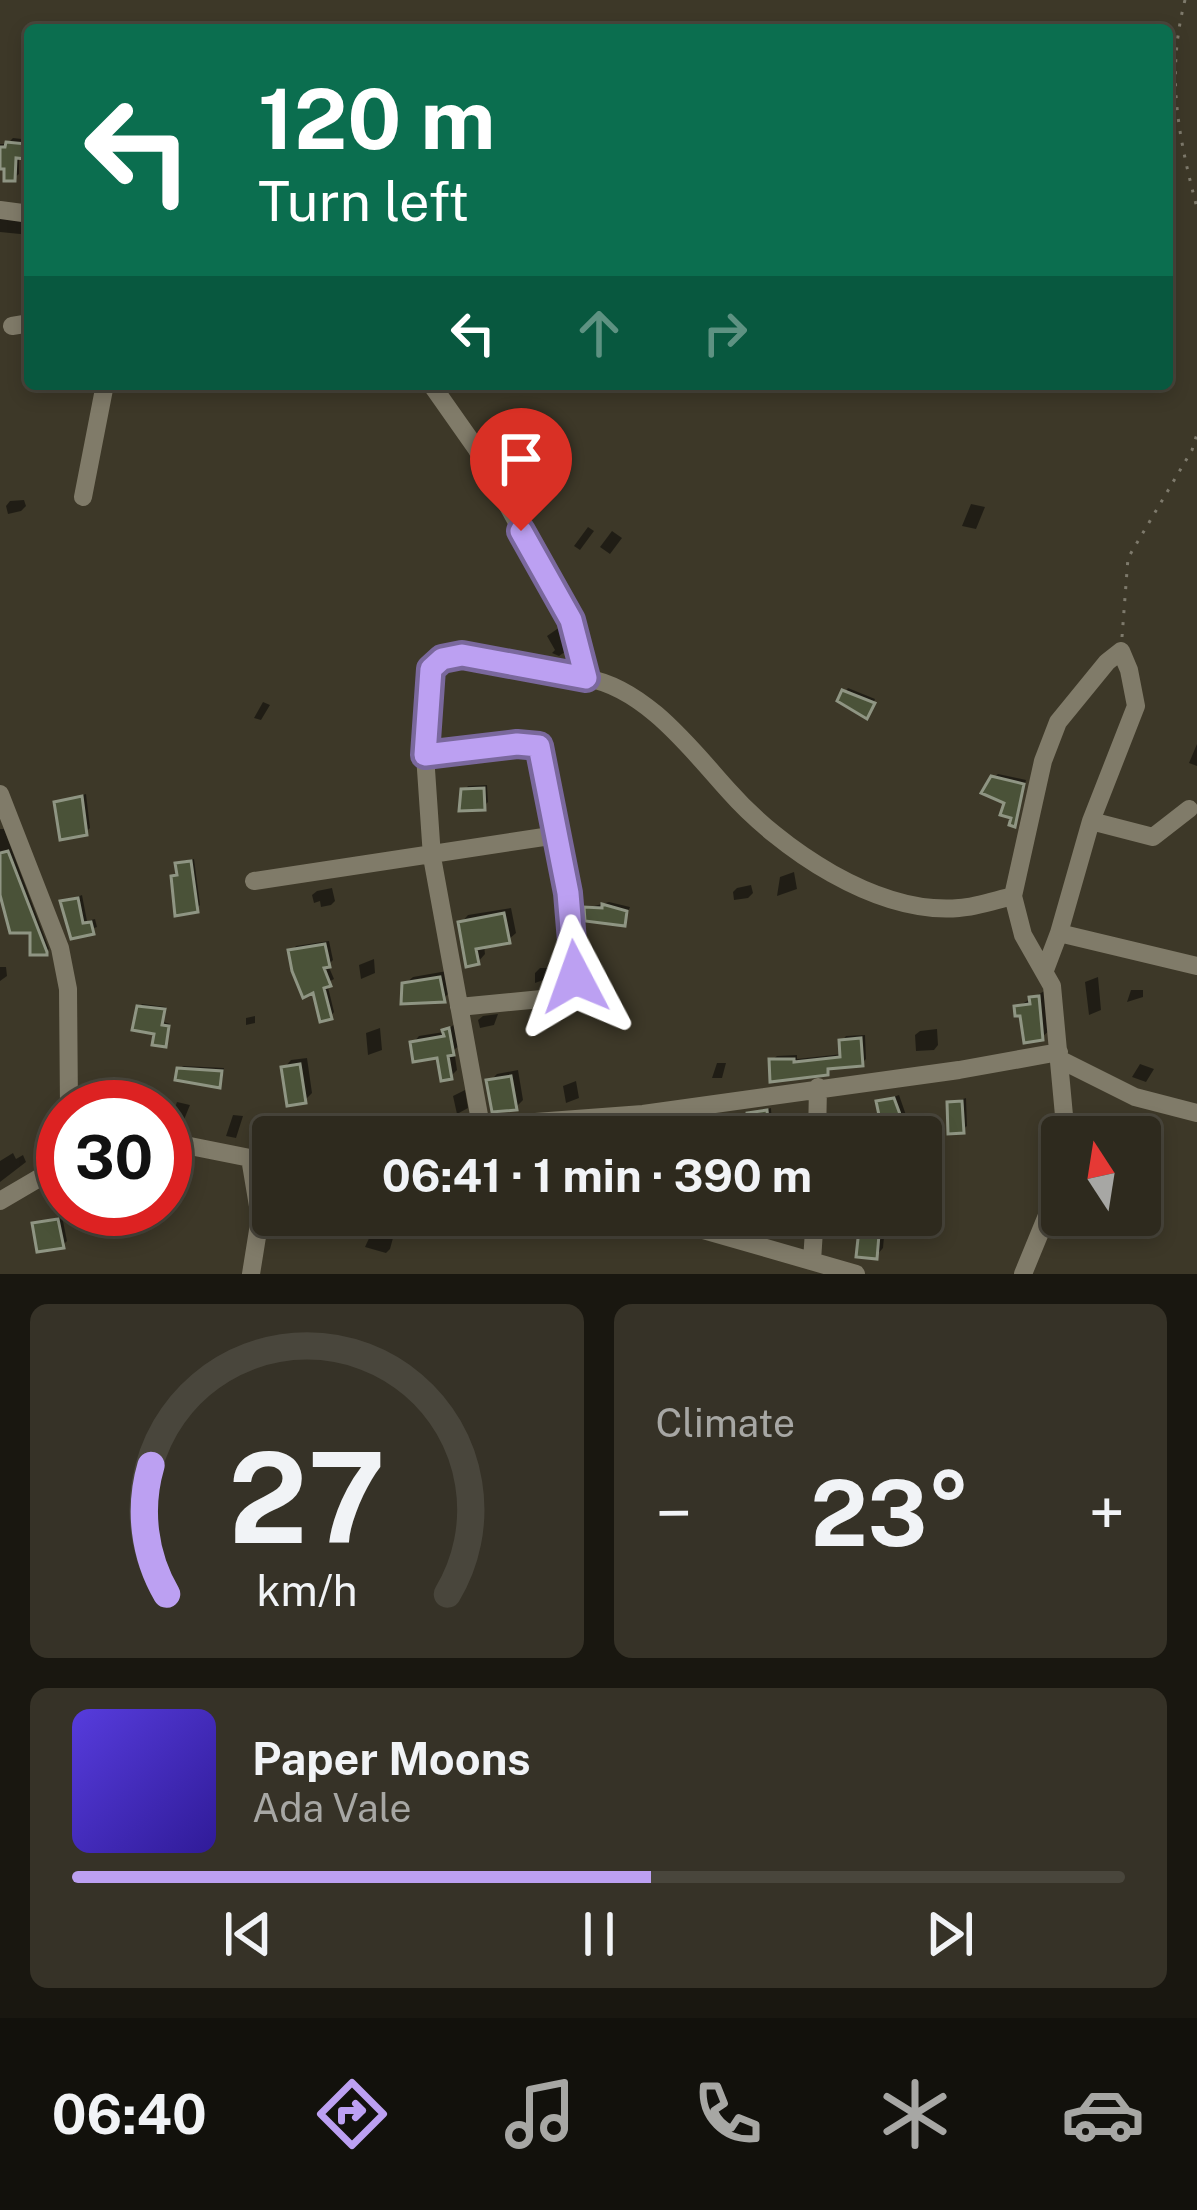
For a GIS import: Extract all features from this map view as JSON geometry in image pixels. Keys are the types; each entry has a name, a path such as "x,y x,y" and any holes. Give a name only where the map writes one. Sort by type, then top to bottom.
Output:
{"street":[{"path":"83,497 104,390"},
{"path":"435,390 476,448 571,620 586,678"},
{"path":"1045,970 1091,820 1136,706 1130,670 1120,651 1058,722 1043,761 1013,896 1023,935 1052,986 1064,1116"},
{"path":"479,1116 432,857 425,755 431,669 442,659 462,655 600,680 679,732 730,793 770,831 836,875 878,894 959,909 1013,896"},
{"path":"425,755 517,744 539,746 568,893 575,977 562,997 459,1007"},
{"path":"0,794 60,948 68,988 69,1080"},
{"path":"1091,820 1153,837 1190,809"},
{"path":"254,881 557,835"},
{"path":"1059,934 1197,966"},
{"path":"656,1116 818,1088 1060,1056 1135,1097 1197,1113"},
{"path":"818,1088 818,1116"},
{"path":"192,1146 250,1158 260,1218 250,1274"},
{"path":"0,1201 36,1180"},
{"path":"1023,1274 1041,1230"},
{"path":"733,1236 856,1274"},
{"path":"812,1261 813,1236"}],"path":[{"path":"1185,0 1177,33 1175,96 1177,130 1197,208"},
{"path":"1120,651 1128,557 1197,434"}],"building":[{"path":"6,142 24,144 24,159 16,158 15,181 4,181 4,169 0,169 0,147"},
{"path":"842,690 875,703 867,719 837,701"},
{"path":"991,776 1024,784 1015,827 1009,825 1011,818 1000,815 1004,803 981,793"},
{"path":"484,788 485,810 459,811 461,789"},
{"path":"82,796 87,835 60,840 54,802"},
{"path":"8,851 47,955 30,955 30,933 10,933 0,895 0,853"},
{"path":"191,861 198,912 175,916 171,876 177,875 175,863"},
{"path":"78,898 83,923 91,922 94,934 71,939 60,901"},
{"path":"602,904 627,911 625,926 585,921 584,907 602,908"},
{"path":"504,913 510,943 476,949 479,964 466,967 458,922"},
{"path":"325,944 330,967 324,968 331,986 324,988 332,1019 320,1022 313,993 303,998 288,950"},
{"path":"440,977 445,1002 401,1004 402,983"},
{"path":"1039,996 1043,1040 1024,1043 1014,1006 1030,1004 1029,997"},
{"path":"137,1006 165,1009 166,1047 152,1045 154,1034 132,1030"},
{"path":"449,1028 452,1079 441,1081 437,1058 413,1062 410,1042 444,1036 442,1030"},
{"path":"861,1038 863,1066 770,1082 769,1059 794,1062 840,1057 839,1040"},
{"path":"300,1064 306,1103 287,1106 281,1067"},
{"path":"177,1068 222,1071 220,1088 175,1080"},
{"path":"511,1076 517,1110 492,1112 486,1080"},
{"path":"894,1098 901,1116 879,1116 876,1101"},
{"path":"962,1101 964,1133 948,1134 947,1102"},
{"path":"767,1110 768,1116 747,1116"},
{"path":"36,1222 36,1236 62,1236 64,1248 37,1252 32,1223"},
{"path":"858,1236 879,1236 877,1259 856,1257"}],"route":[{"path":"521,531 571,620 586,678 462,655 442,659 431,669 425,755 517,744 539,746 568,893 575,977"}]}
